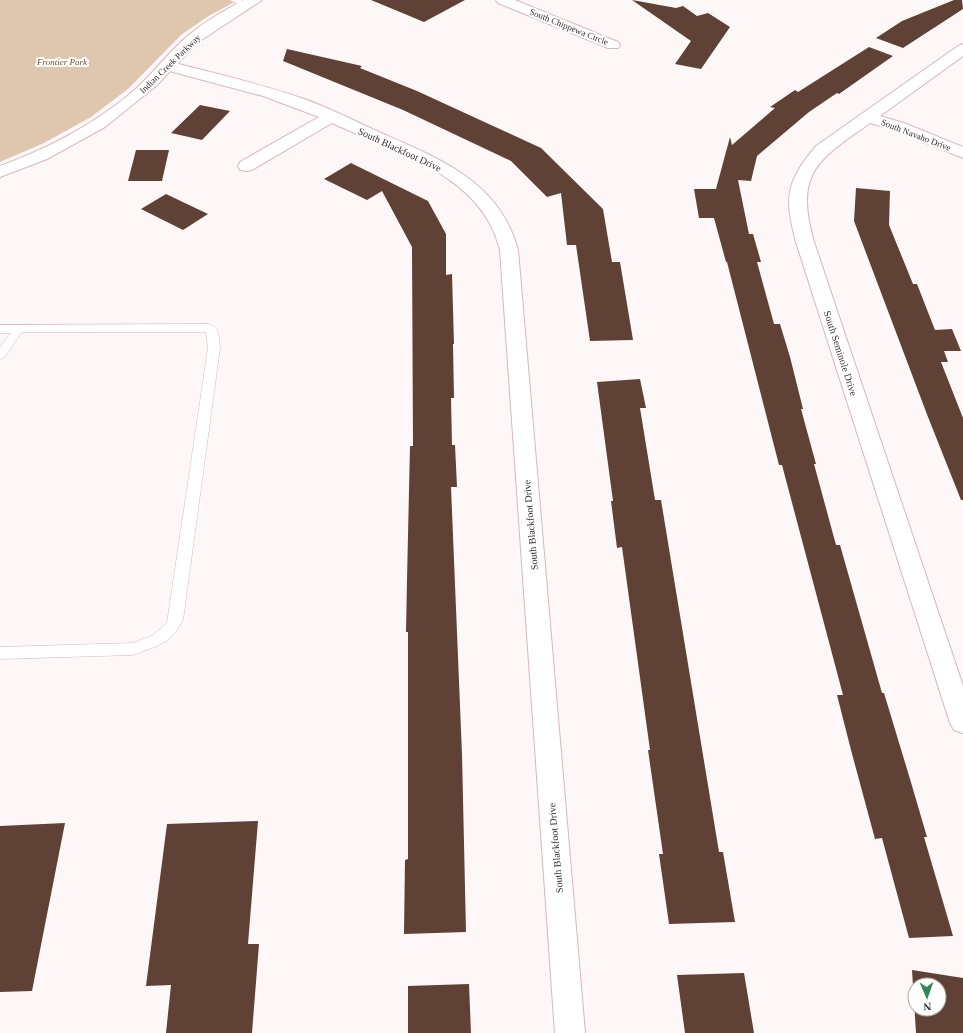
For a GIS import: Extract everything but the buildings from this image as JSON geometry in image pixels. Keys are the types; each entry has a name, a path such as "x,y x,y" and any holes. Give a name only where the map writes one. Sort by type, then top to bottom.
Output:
{"street":[{"name":"South Chippewa Circle","path":"503,0 613,45"},
{"name":"Indian Creek Parkway","path":"0,172 50,151 117,112 151,83 185,47 204,31 245,2"},
{"name":"South Seminole Drive","path":"963,49 822,150 806,169 800,182 797,206 805,242 963,723"},
{"name":"South Blackfoot Drive","path":"167,66 252,88 302,104 433,162 460,179 488,204 496,216 506,237 509,250 570,1033"},
{"path":"246,166 330,117"},
{"name":"South Navaho Drive","path":"868,117 898,126 963,153"}],"lane":[{"path":"0,329 209,328 214,332 214,348 176,620 172,629 164,637 133,649 0,653"},
{"path":"0,354 19,329"}],"green space":[{"name":"Frontier Park","path":"0,0 238,0 207,17 181,35 129,88 91,117 44,143 0,162"}]}
